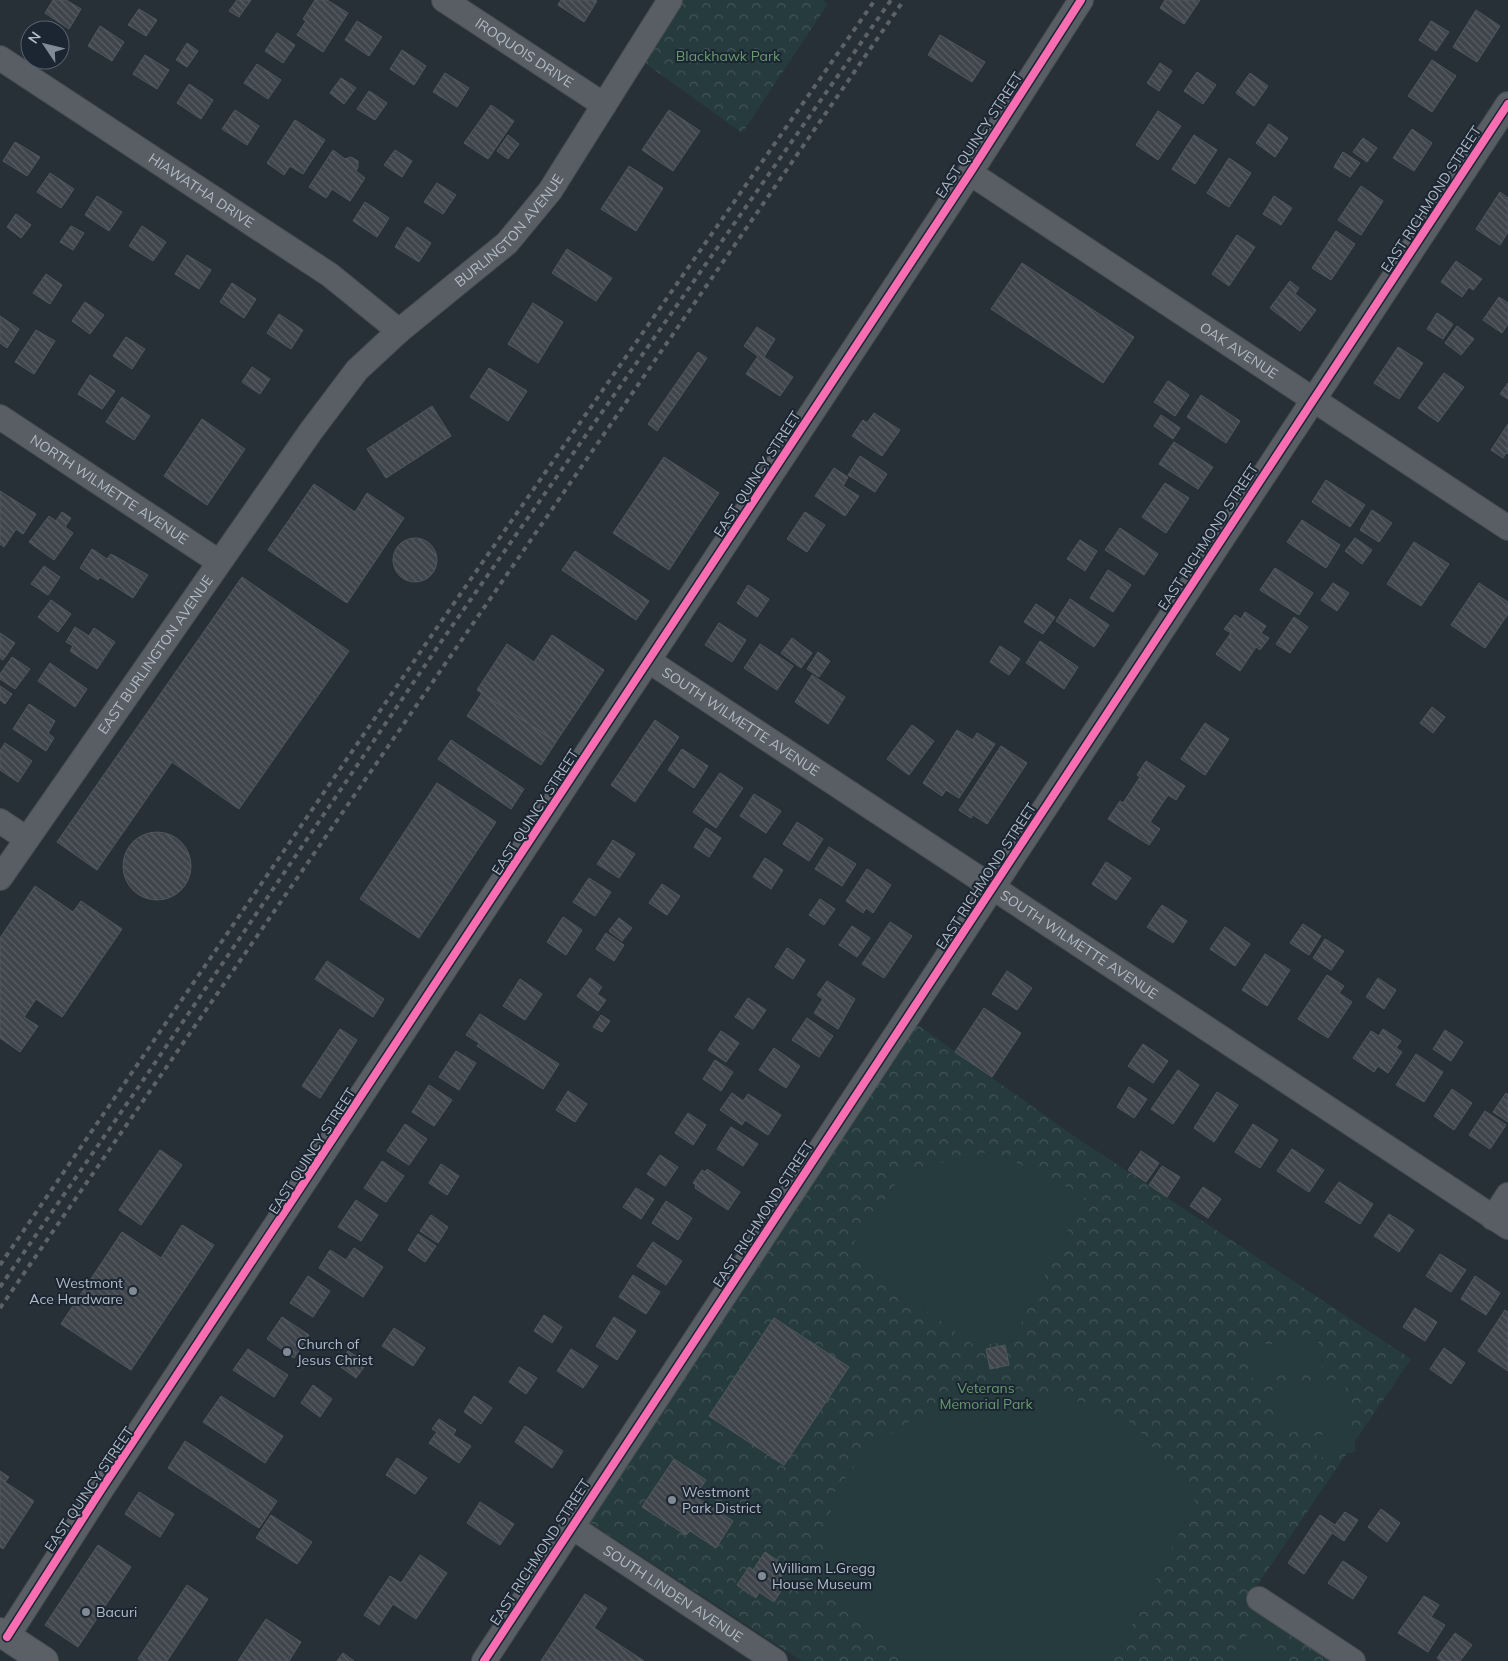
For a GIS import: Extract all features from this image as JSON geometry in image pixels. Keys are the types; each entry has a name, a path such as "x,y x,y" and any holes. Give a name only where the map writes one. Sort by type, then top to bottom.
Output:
{"main road":[{"path":"4,1634 44,1661"}],"street":[{"name":"IROQUOIS DRIVE","path":"444,0 604,105"},
{"name":"BURLINGTON AVENUE","path":"311,431 357,370 399,331 507,243 550,191 670,0"},
{"name":"EAST QUINCY STREET","path":"4,1634 102,1490 649,661 970,173 1080,0"},
{"name":"HIAWATHA DRIVE","path":"0,58 330,275 399,331"},
{"name":"EAST RICHMOND STREET","path":"484,1661 1508,104"},
{"name":"OAK AVENUE","path":"970,173 1508,528"},
{"name":"NORTH WILMETTE AVENUE","path":"0,417 219,562"},
{"name":"EAST BURLINGTON AVENUE","path":"0,878 311,431"},
{"name":"SOUTH WILMETTE AVENUE","path":"649,661 1501,1222"},
{"path":"0,821 27,839"},
{"path":"1501,1222 1508,1195"},
{"name":"SOUTH LINDEN AVENUE","path":"572,1527 775,1661"},
{"path":"1258,1599 1353,1661"}],"green space":[{"name":"Blackhawk Park","path":"680,0 823,0 828,4 742,133 642,61"},
{"name":"Veterans Memorial Park","path":"915,1023 1074,1136 1411,1359 1245,1603 1331,1661 802,1661 586,1520"},
{"path":"993,1151 1085,1196 1012,1341 975,1346 847,1253 905,1171"},
{"path":"1317,1333 1323,1371 1305,1374 1304,1371 1272,1376 1272,1380 1254,1383 1248,1345 1265,1341 1266,1345 1299,1339 1299,1336"},
{"path":"1344,1378 1351,1423 1277,1435 1269,1391"},
{"path":"979,1396 1043,1396 1096,1404 1135,1425 1196,1502 1113,1661 902,1661 816,1585 835,1491 857,1463 896,1429 940,1406"},
{"path":"1353,1430 1356,1452 1317,1458 1314,1436"},
{"path":"1250,1631 1282,1655 1277,1661 1227,1661"}],"building":[{"path":"53,0 66,0 81,9 70,27 70,20 56,20 45,13"},
{"path":"237,0 251,0 239,17 229,11"},
{"path":"315,0 327,0 348,13 323,52 297,35 306,21 303,19"},
{"path":"561,0 597,1 584,22 558,5"},
{"path":"1165,0 1200,0 1184,24 1160,8"},
{"path":"139,9 157,20 146,36 128,25"},
{"path":"1476,10 1500,26 1477,62 1453,47"},
{"path":"357,21 382,37 369,56 345,40"},
{"path":"1431,21 1449,32 1436,51 1419,40"},
{"path":"100,26 124,42 112,61 88,46"},
{"path":"277,33 295,45 283,63 265,51"},
{"path":"940,35 985,62 972,82 928,55"},
{"path":"187,43 198,51 187,67 176,60"},
{"path":"402,50 426,66 414,85 390,69"},
{"path":"145,55 169,70 157,89 133,74"},
{"path":"1432,60 1456,76 1432,112 1408,96"},
{"path":"1160,63 1172,71 1159,91 1147,83"},
{"path":"257,64 281,80 268,99 244,83"},
{"path":"1197,72 1216,85 1203,104 1184,91"},
{"path":"445,73 469,88 457,107 433,92"},
{"path":"1250,73 1268,86 1254,106 1236,93"},
{"path":"341,78 356,88 344,104 330,93"},
{"path":"189,84 213,100 201,119 177,103"},
{"path":"369,91 387,103 375,120 357,109"},
{"path":"491,105 514,121 488,159 464,143"},
{"path":"235,110 259,126 247,145 222,129"},
{"path":"669,110 700,131 673,171 642,150"},
{"path":"1158,111 1181,126 1158,160 1136,145"},
{"path":"295,120 325,140 303,174 290,166 284,175 267,163"},
{"path":"1269,124 1288,138 1275,157 1256,143"},
{"path":"1412,129 1432,143 1414,171 1393,158"},
{"path":"508,135 519,144 508,159 497,151"},
{"path":"1194,135 1217,150 1195,184 1172,169"},
{"path":"1363,138 1377,148 1367,162 1353,152"},
{"path":"15,142 40,157 27,176 3,161"},
{"path":"333,150 345,159 351,157 358,161 356,171 365,178 350,201 332,189 326,198 309,187"},
{"path":"395,150 412,161 402,177 384,165"},
{"path":"1343,152 1360,163 1350,177 1334,167"},
{"path":"1229,158 1251,173 1229,207 1207,193"},
{"path":"629,166 663,188 636,231 601,209"},
{"path":"50,173 74,189 61,208 37,192"},
{"path":"437,183 456,195 443,214 424,202"},
{"path":"1361,186 1383,201 1361,235 1338,220"},
{"path":"1500,192 1508,198 1508,232 1500,245 1476,229"},
{"path":"97,196 122,212 109,231 85,215"},
{"path":"1274,196 1292,208 1281,225 1263,214"},
{"path":"365,202 389,218 377,237 353,221"},
{"path":"16,214 31,225 21,238 7,227"},
{"path":"71,226 84,233 73,250 60,242"},
{"path":"142,226 166,242 153,261 129,246"},
{"path":"407,227 431,243 419,262 395,247"},
{"path":"1336,231 1355,244 1331,280 1312,268"},
{"path":"1237,235 1255,247 1229,286 1212,274"},
{"path":"567,249 612,278 596,301 552,273"},
{"path":"187,255 211,270 199,289 175,274"},
{"path":"1456,261 1482,279 1473,290 1469,287 1462,297 1441,282"},
{"path":"1022,263 1134,337 1103,383 991,309"},
{"path":"46,274 62,285 50,304 33,293"},
{"path":"1290,281 1299,288 1295,294 1316,310 1300,331 1270,308"},
{"path":"232,283 256,299 244,318 220,302"},
{"path":"1499,297 1508,303 1508,324 1502,333 1483,320"},
{"path":"85,302 104,315 90,334 72,321"},
{"path":"533,303 563,322 538,363 508,344"},
{"path":"1437,313 1453,324 1443,339 1427,329"},
{"path":"279,314 303,330 291,349 267,333"},
{"path":"0,316 19,329 7,348 0,343"},
{"path":"1457,326 1474,339 1461,355 1445,343"},
{"path":"757,327 775,339 764,357 793,377 780,396 746,374 758,356 744,346"},
{"path":"36,330 55,341 34,374 15,362"},
{"path":"126,337 145,349 132,369 113,356"},
{"path":"1398,347 1423,363 1399,399 1374,383"},
{"path":"698,352 707,358 657,431 648,424"},
{"path":"252,367 270,379 260,394 242,382"},
{"path":"489,368 527,391 508,421 470,397"},
{"path":"1444,373 1464,387 1438,422 1418,408"},
{"path":"90,375 115,391 102,409 78,394"},
{"path":"1168,381 1189,395 1175,416 1154,402"},
{"path":"1508,383 1508,399 1500,394"},
{"path":"1201,395 1240,421 1226,443 1187,417"},
{"path":"122,397 150,416 134,440 106,422"},
{"path":"432,406 451,436 386,478 367,449"},
{"path":"874,413 900,430 882,456 852,436 863,420 867,423"},
{"path":"1161,415 1180,428 1173,439 1154,426"},
{"path":"202,419 245,449 207,505 164,476"},
{"path":"1508,424 1508,454 1506,453 1503,458 1491,450"},
{"path":"1174,442 1213,467 1198,489 1159,464"},
{"path":"860,456 887,474 875,492 848,475"},
{"path":"664,457 719,493 669,570 613,533"},
{"path":"834,468 848,477 843,486 859,496 845,516 815,496"},
{"path":"1326,480 1365,505 1350,527 1312,502"},
{"path":"1165,483 1189,498 1166,533 1142,517"},
{"path":"314,484 355,512 367,493 404,518 347,603 268,550"},
{"path":"0,491 36,514 23,534 16,529 4,547 0,544"},
{"path":"1372,510 1392,523 1379,542 1360,530"},
{"path":"62,512 71,518 65,527 73,533 54,560 29,542 49,516 56,521"},
{"path":"805,512 825,525 807,552 787,539"},
{"path":"1302,520 1340,545 1326,568 1287,542"},
{"path":"1120,528 1158,554 1144,575 1105,550"},
{"path":"419,538 431,544 436,551 436,569 431,576 424,581 411,582 403,579 396,572 393,556 396,548 403,541"},
{"path":"1355,538 1372,550 1362,564 1345,551"},
{"path":"1080,540 1097,551 1085,571 1067,559"},
{"path":"1414,542 1449,564 1421,606 1387,584"},
{"path":"92,549 107,559 111,554 148,575 133,598 100,577 98,580 80,568"},
{"path":"575,551 649,601 636,620 562,570"},
{"path":"44,566 60,577 48,595 31,584"},
{"path":"1275,568 1313,593 1299,615 1260,590"},
{"path":"1108,570 1131,585 1113,612 1090,598"},
{"path":"242,577 349,651 239,809 172,762 97,870 57,842"},
{"path":"1333,583 1349,593 1337,611 1321,600"},
{"path":"1479,583 1508,602 1508,614 1485,648 1451,625"},
{"path":"748,585 769,599 757,617 737,603"},
{"path":"1070,599 1109,625 1094,647 1056,621"},
{"path":"51,600 71,614 58,632 38,617"},
{"path":"1036,604 1055,617 1043,634 1024,622"},
{"path":"1245,612 1266,626 1261,633 1269,638 1260,650 1256,647 1240,671 1216,654 1231,633 1224,629 1235,615 1241,619"},
{"path":"1294,617 1308,627 1290,653 1276,644"},
{"path":"719,623 746,640 732,662 705,645"},
{"path":"75,627 89,636 94,628 115,642 97,669 70,651 73,646 66,642"},
{"path":"0,633 15,643 3,660 0,658"},
{"path":"552,635 604,670 556,742 477,690 507,644 534,662"},
{"path":"792,638 812,653 801,668 781,653"},
{"path":"1040,641 1078,667 1064,689 1026,663"},
{"path":"760,644 793,666 777,690 744,668"},
{"path":"1000,646 1020,659 1009,675 990,662"},
{"path":"818,652 830,661 819,677 807,669"},
{"path":"12,657 30,669 15,689 0,679 0,674"},
{"path":"50,663 87,689 75,707 38,681"},
{"path":"812,675 845,697 828,724 795,702"},
{"path":"0,686 12,694 5,704 0,700"},
{"path":"482,693 556,742 541,765 467,716"},
{"path":"29,704 55,721 48,733 54,738 46,751 13,729"},
{"path":"1432,707 1445,717 1433,733 1420,723"},
{"path":"655,720 679,737 635,802 611,785"},
{"path":"1205,723 1229,739 1205,775 1181,759"},
{"path":"912,725 934,741 909,775 887,759"},
{"path":"957,730 973,740 977,733 995,744 959,798 946,790 942,796 923,783"},
{"path":"451,740 524,789 511,809 438,759"},
{"path":"5,743 32,761 18,782 0,770 0,751"},
{"path":"1001,746 1027,763 987,824 973,815 971,818 959,810"},
{"path":"682,749 708,766 694,788 668,770"},
{"path":"1146,761 1185,786 1176,800 1168,795 1150,822 1160,829 1149,845 1108,819 1120,801 1123,803 1140,777 1137,775"},
{"path":"720,773 743,788 716,828 693,812"},
{"path":"437,783 496,822 419,938 360,899"},
{"path":"754,794 781,811 766,833 740,816"},
{"path":"797,822 823,839 809,861 783,844"},
{"path":"706,828 721,838 709,857 694,847"},
{"path":"157,832 170,835 181,842 188,853 191,866 188,879 181,890 170,897 157,900 144,897 133,890 126,879 123,866 126,853 133,842 144,835"},
{"path":"613,840 635,854 619,878 597,864"},
{"path":"829,847 856,864 842,886 815,869"},
{"path":"765,858 783,870 771,889 753,877"},
{"path":"1106,862 1131,878 1116,900 1092,884"},
{"path":"867,869 891,885 873,913 866,908 863,913 846,901"},
{"path":"589,878 611,892 595,916 573,902"},
{"path":"662,884 680,896 667,915 649,903"},
{"path":"35,886 73,912 81,901 122,929 62,1017 36,999 24,1017 38,1026 20,1052 0,1038 0,938"},
{"path":"820,899 835,909 824,925 809,915"},
{"path":"1162,905 1187,921 1173,943 1147,927"},
{"path":"563,917 582,930 566,955 547,942"},
{"path":"619,918 632,928 622,941 609,931"},
{"path":"890,922 912,936 884,978 862,964"},
{"path":"1303,924 1321,936 1309,955 1290,943"},
{"path":"852,926 870,938 857,957 839,945"},
{"path":"1225,927 1250,944 1235,966 1210,949"},
{"path":"606,933 624,945 614,961 596,949"},
{"path":"1325,939 1344,951 1331,970 1313,958"},
{"path":"787,948 805,960 793,979 775,967"},
{"path":"1265,954 1290,970 1267,1006 1242,990"},
{"path":"327,961 384,999 373,1017 315,979"},
{"path":"1007,971 1032,988 1017,1010 992,994"},
{"path":"1327,975 1344,986 1339,993 1352,1002 1328,1038 1298,1019"},
{"path":"590,978 602,987 597,994 606,1000 598,1011 577,996"},
{"path":"1378,978 1396,990 1384,1009 1366,997"},
{"path":"520,979 542,994 525,1020 503,1006"},
{"path":"827,981 855,999 838,1029 814,1013 823,999 817,995"},
{"path":"748,998 766,1010 753,1029 735,1017"},
{"path":"984,1008 1021,1033 992,1077 955,1052"},
{"path":"480,1014 559,1064 543,1089 477,1046 479,1043 466,1035"},
{"path":"601,1015 610,1021 602,1032 593,1027"},
{"path":"807,1018 833,1036 819,1057 792,1040"},
{"path":"340,1029 357,1040 320,1098 302,1086"},
{"path":"1383,1029 1401,1041 1396,1048 1402,1052 1388,1073 1378,1066 1374,1072 1353,1058 1371,1031 1379,1036"},
{"path":"1445,1030 1463,1042 1451,1061 1433,1049"},
{"path":"721,1031 739,1043 726,1062 708,1050"},
{"path":"1143,1044 1168,1061 1153,1083 1128,1066"},
{"path":"774,1048 800,1066 786,1088 759,1070"},
{"path":"456,1051 476,1063 459,1090 439,1077"},
{"path":"1416,1054 1443,1072 1424,1102 1396,1085"},
{"path":"715,1060 733,1072 721,1091 703,1079"},
{"path":"1178,1070 1199,1085 1173,1124 1151,1109"},
{"path":"429,1085 452,1100 434,1126 412,1112"},
{"path":"1129,1087 1147,1099 1134,1118 1117,1107"},
{"path":"1452,1089 1472,1103 1454,1130 1434,1116"},
{"path":"568,1091 587,1104 575,1122 556,1110"},
{"path":"1217,1092 1238,1105 1214,1142 1194,1128"},
{"path":"732,1093 743,1101 748,1094 781,1115 768,1135 745,1120 742,1125 720,1110"},
{"path":"1506,1093 1508,1095 1508,1122 1493,1112"},
{"path":"1485,1111 1506,1125 1490,1149 1469,1135"},
{"path":"688,1113 706,1125 693,1145 675,1133"},
{"path":"405,1124 427,1139 409,1165 387,1151"},
{"path":"1253,1124 1278,1140 1260,1168 1235,1152"},
{"path":"731,1127 758,1144 743,1166 717,1149"},
{"path":"1292,1149 1324,1170 1309,1192 1277,1171"},
{"path":"160,1150 182,1165 141,1225 119,1210"},
{"path":"1141,1151 1159,1163 1146,1182 1128,1170"},
{"path":"660,1155 678,1167 665,1186 647,1174"},
{"path":"382,1161 404,1176 386,1202 364,1188"},
{"path":"441,1164 459,1176 447,1195 429,1183"},
{"path":"1162,1166 1180,1177 1167,1197 1149,1185"},
{"path":"707,1169 740,1192 728,1210 695,1188 696,1185 693,1183 702,1170 705,1172"},
{"path":"1339,1182 1373,1204 1360,1224 1325,1202"},
{"path":"1203,1187 1221,1199 1208,1218 1190,1206"},
{"path":"636,1188 654,1199 641,1219 623,1207"},
{"path":"356,1200 378,1215 361,1241 338,1227"},
{"path":"666,1201 692,1218 678,1240 652,1223"},
{"path":"1389,1214 1414,1230 1399,1252 1374,1236"},
{"path":"431,1215 448,1227 438,1243 420,1231"},
{"name":"Westmont Ace Hardware","path":"182,1225 214,1245 131,1370 61,1324 122,1232 161,1258"},
{"path":"418,1234 436,1246 425,1262 408,1250"},
{"path":"653,1242 682,1261 666,1285 637,1266"},
{"path":"354,1248 383,1267 363,1297 319,1268 330,1250 346,1260"},
{"path":"1440,1254 1466,1270 1451,1292 1426,1276"},
{"path":"633,1275 660,1292 646,1314 619,1297"},
{"path":"308,1276 330,1291 313,1317 290,1303"},
{"path":"1475,1276 1500,1293 1486,1315 1461,1299"},
{"path":"1415,1308 1437,1322 1425,1341 1403,1327"},
{"path":"1505,1310 1508,1312 1508,1371 1478,1351"},
{"path":"544,1315 562,1327 552,1343 534,1331"},
{"path":"282,1317 309,1335 294,1358 267,1339"},
{"path":"614,1317 636,1331 617,1360 596,1346"},
{"path":"774,1318 849,1367 784,1465 709,1416"},
{"path":"394,1328 425,1348 413,1366 382,1346"},
{"path":"1005,1345 1009,1365 990,1369 986,1349"},
{"path":"1444,1348 1465,1363 1451,1384 1430,1369"},
{"path":"248,1349 288,1375 274,1397 233,1370"},
{"path":"571,1349 598,1366 583,1388 557,1371"},
{"path":"348,1351 367,1363 356,1378 338,1365"},
{"path":"519,1367 537,1378 526,1394 509,1382"},
{"path":"313,1385 332,1399 320,1417 301,1403"},
{"path":"221,1396 283,1436 265,1463 203,1422"},
{"path":"474,1396 492,1408 481,1424 464,1412"},
{"path":"439,1419 456,1430 453,1435 471,1446 459,1463 429,1443 437,1432 432,1429"},
{"path":"525,1426 563,1451 552,1468 515,1442"},
{"path":"185,1441 277,1501 259,1528 168,1468"},
{"path":"397,1458 427,1478 415,1494 386,1475"},
{"name":"Westmont Park District","path":"674,1459 706,1480 695,1496 733,1521 716,1548 690,1531 686,1535 642,1507"},
{"path":"0,1471 9,1477 5,1482 34,1501 3,1549 0,1547"},
{"path":"139,1492 174,1514 160,1537 125,1514"},
{"path":"480,1502 514,1524 500,1545 467,1523"},
{"path":"1381,1509 1400,1523 1387,1542 1368,1527"},
{"path":"1345,1512 1358,1520 1344,1541 1332,1533 1304,1574 1288,1563 1320,1515 1335,1525"},
{"path":"271,1515 312,1542 297,1564 256,1538"},
{"path":"98,1545 131,1567 78,1647 45,1625"},
{"name":"William L.Gregg House Museum","path":"765,1552 787,1567 778,1582 784,1586 774,1602 759,1592 756,1598 737,1585 749,1567 753,1570"},
{"path":"420,1555 447,1573 416,1619 393,1604 379,1625 364,1615 390,1576 401,1583"},
{"path":"1343,1561 1367,1577 1353,1599 1328,1583"},
{"path":"187,1585 208,1599 167,1661 141,1661 138,1659"},
{"path":"585,1594 607,1608 594,1628 644,1661 541,1661"},
{"path":"1424,1596 1439,1605 1431,1617 1445,1625 1428,1652 1398,1633"},
{"path":"266,1619 301,1642 289,1661 238,1661"},
{"path":"1455,1633 1472,1645 1460,1661 1441,1661 1437,1658"},
{"path":"343,1653 354,1661 337,1661"}],"railway":[{"path":"0,1265 436,629 875,0"},
{"path":"0,1287 443,639 891,0"},
{"path":"0,1308 904,0"}],"cycle path":[{"path":"7,1637 101,1490 970,173 1081,0"},
{"path":"484,1661 1508,104"}],"place":[{"name":"Westmont Ace Hardware","path":"133,1291"},
{"name":"Church of Jesus Christ","path":"287,1352"},
{"name":"Westmont Park District","path":"672,1500"},
{"name":"William L.Gregg House Museum","path":"762,1576"},
{"name":"Bacuri","path":"86,1612"}]}
